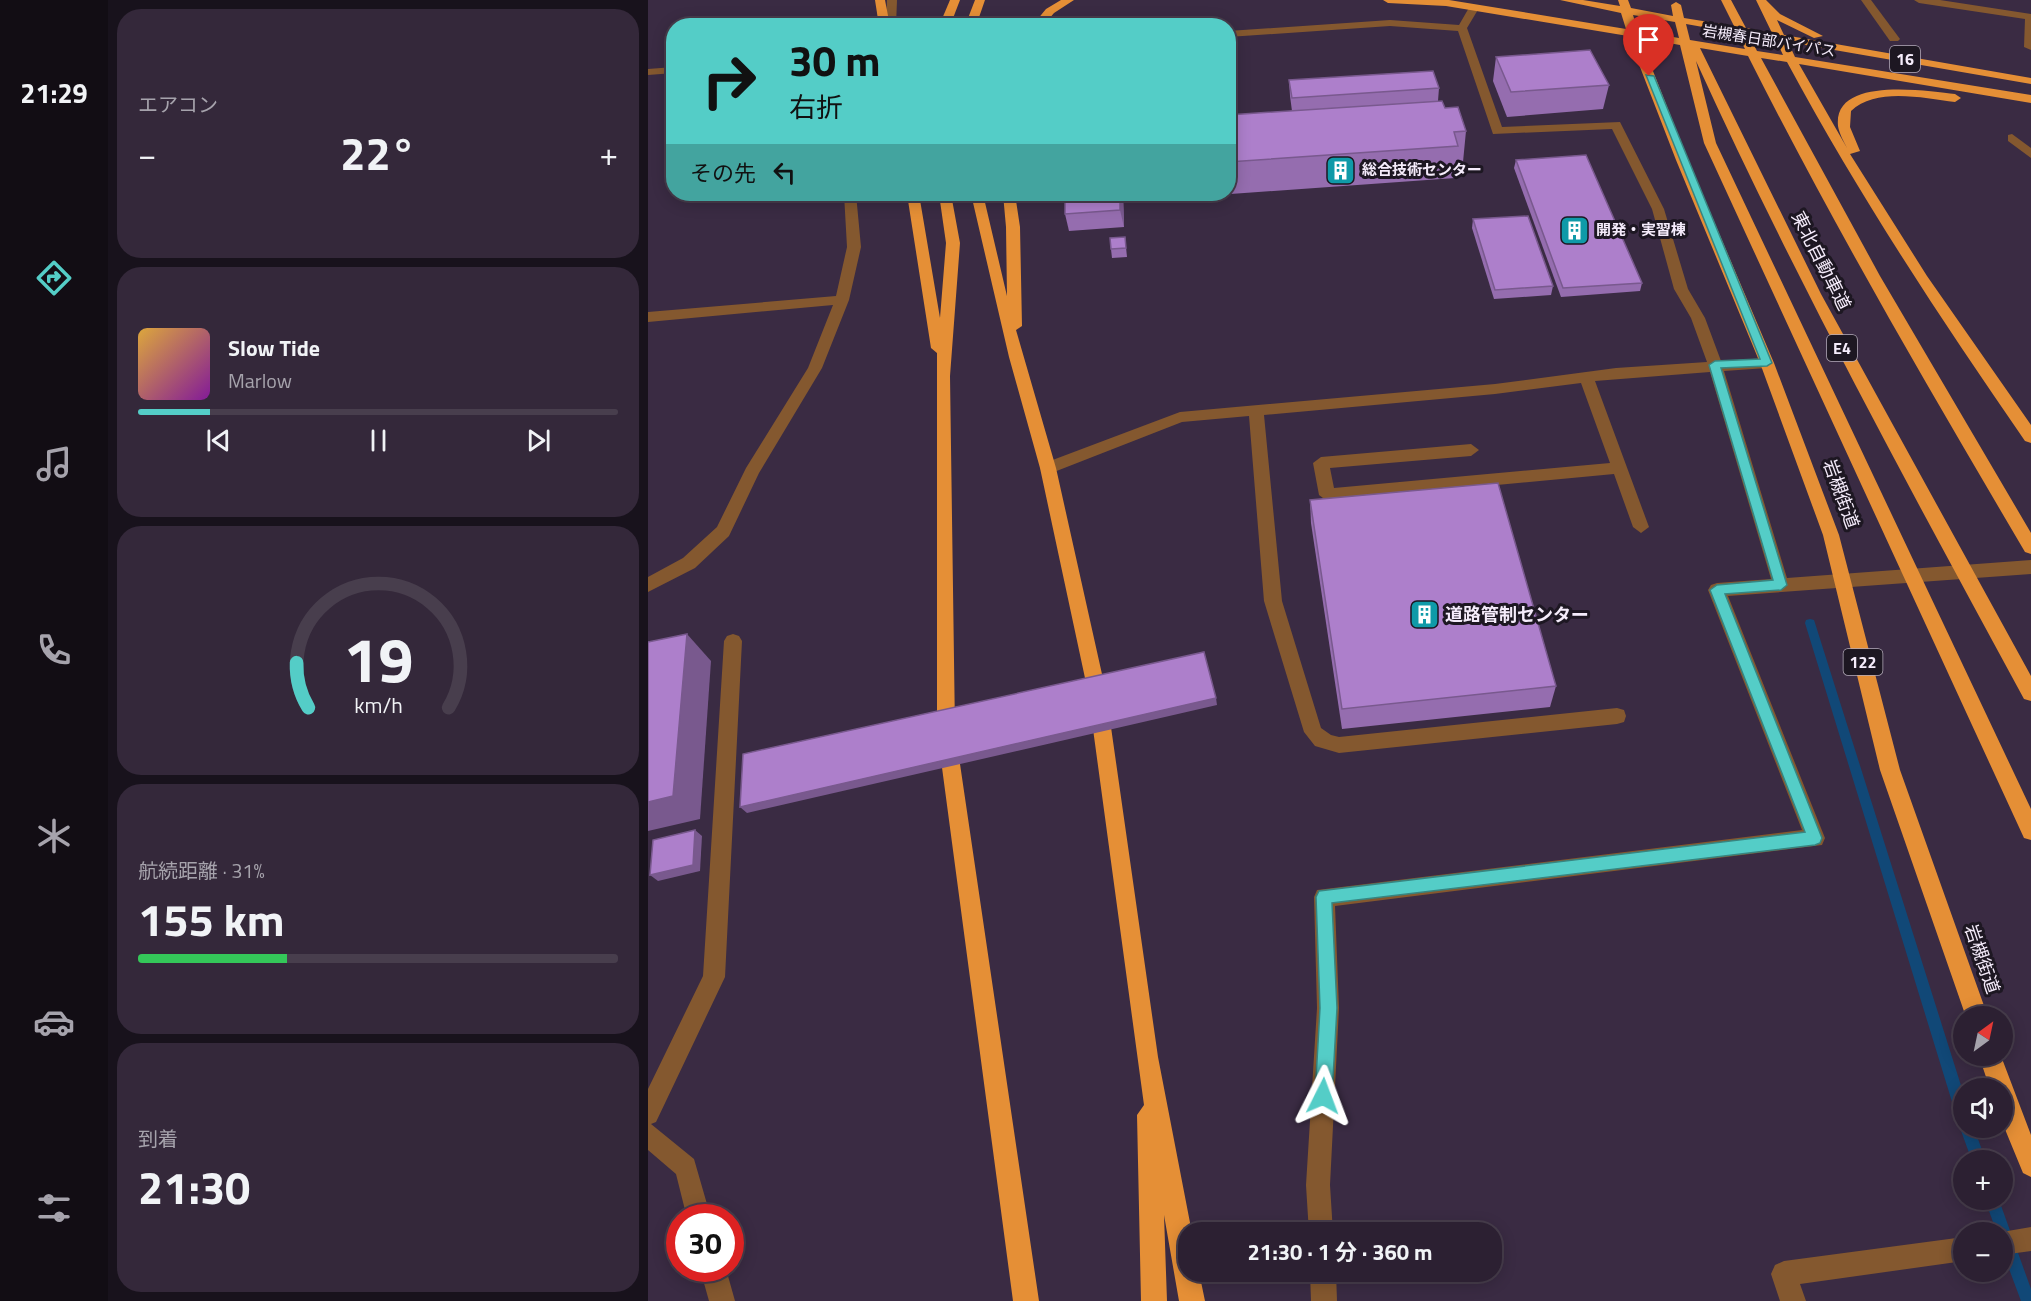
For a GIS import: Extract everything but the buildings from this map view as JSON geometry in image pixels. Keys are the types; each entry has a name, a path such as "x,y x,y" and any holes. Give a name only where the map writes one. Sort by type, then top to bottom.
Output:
{"highway":[{"path":"880,0 883,18"},
{"path":"947,18 955,0"},
{"path":"973,18 980,0"},
{"path":"1043,18 1050,11 1069,0"},
{"path":"1388,0 1408,4 1456,4"},
{"name":"岩槻春日部バイパス","path":"1430,0 2031,99"},
{"name":"岩槻春日部バイパス","path":"1565,0 1624,5 1778,36 2031,81"},
{"name":"東北自動車道","path":"1726,0 1782,112 1963,433 2031,547"},
{"path":"1762,0 1789,59 1921,276 2031,437"},
{"path":"1762,0 1776,16 1808,33 1854,50"},
{"path":"1675,3 1710,143 2031,831"},
{"name":"東北自動車道","path":"1675,3 1737,142 1837,339 2029,690"},
{"name":"岩槻街道","path":"1624,5 1682,160 1767,363 1831,535 1890,770 1973,1006"},
{"path":"1921,276 1880,194 1848,141 1843,124 1846,109 1865,96 1882,92 2031,105"},
{"path":"914,201 943,376"},
{"path":"946,201 953,243 943,376 946,729 1026,1301"},
{"path":"978,201 1016,357 1048,468 1097,692 1147,1057 1192,1301"},
{"path":"1010,201 1013,227 1016,357"},
{"path":"1147,1057 1154,1301"},
{"path":"2013,1118 2031,1165"}],"street":[{"path":"891,18 892,0"},
{"path":"1050,11 1060,0"},
{"path":"1866,0 1894,39"},
{"path":"1919,0 1950,2 2031,17 2030,47"},
{"path":"1474,8 1462,28 1497,131 1616,125 1658,209 1681,289 1698,318 1715,365 1781,585"},
{"path":"1236,33 1390,23 1462,28"},
{"path":"648,72 666,71"},
{"path":"2031,140 2012,138 2031,154"},
{"path":"648,585 689,562 723,531 752,472 815,368 842,300 854,248 851,201"},
{"path":"648,317 842,300"},
{"path":"1048,468 1180,417 1495,389 1586,377 1715,365 1767,363"},
{"path":"1586,377 1641,526"},
{"path":"1256,409 1273,601 1313,732 1318,738 1327,744 1340,745 1617,716"},
{"path":"1472,450 1321,463 1327,495 1619,468"},
{"path":"1320,1222 1318,1185 1328,1008 1324,897 1815,838 1717,590 2031,567"},
{"path":"648,1114 714,977 733,641"},
{"path":"648,1135 686,1167 695,1204"},
{"path":"2013,1241 2031,1239"},
{"path":"1793,1301 1784,1274 1953,1251"},
{"path":"717,1282 722,1301"},
{"path":"1323,1282 1324,1301"}],"waterway":[{"path":"1810,623 1953,1083"},
{"path":"1971,1138 1975,1150"},
{"path":"1996,1210 2028,1301"}],"place":[{"name":"総合技術センター","path":"1341,170"},
{"name":"開発・実習棟","path":"1575,230"},
{"name":"道路管制センター","path":"1424,615"}],"route":[{"path":"1323,1096 1328,1008 1324,897 1815,838 1717,590 1781,585 1715,365 1767,363 1649,76"}]}
